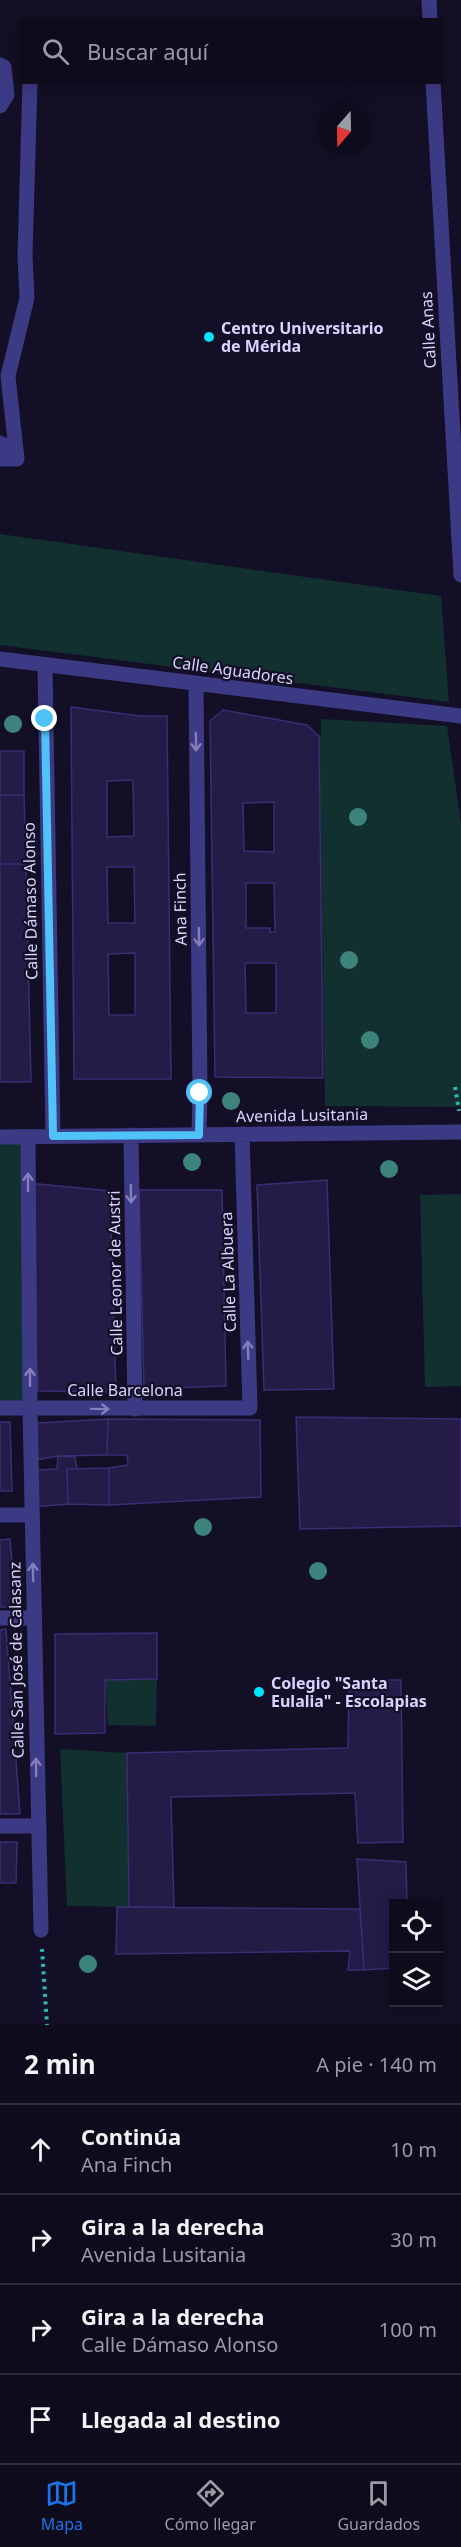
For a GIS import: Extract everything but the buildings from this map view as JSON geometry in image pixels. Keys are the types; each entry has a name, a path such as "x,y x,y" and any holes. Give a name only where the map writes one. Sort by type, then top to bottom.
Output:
{"street":[{"path":"429,0 430,18"},
{"path":"0,106 7,95 2,66 18,69"},
{"path":"0,459 17,459 8,376 27,298 25,256 30,84"},
{"name":"Calle Anas","path":"433,84 461,575"},
{"path":"0,443 16,450"},
{"name":"Calle Aguadores","path":"0,659 461,716"},
{"name":"Calle Dámaso Alonso","path":"45,665 53,1136"},
{"name":"Ana Finch","path":"196,684 199,1135"},
{"name":"Avenida Lusitania","path":"0,1137 461,1132"},
{"name":"Calle La Albuera","path":"242,1134 250,1408"},
{"name":"Calle Leonor de Austri","path":"130,1136 135,1409"},
{"name":"Calle San José de Calasanz","path":"28,1137 30,1408 37,1826 41,1930"},
{"name":"Calle Barcelona","path":"0,1408 250,1408"},
{"path":"0,1515 32,1515"},
{"path":"0,1618 34,1618"},
{"path":"0,1826 37,1826"}],"path":[{"path":"41,1930 47,2025"}],"green space":[{"path":"0,534 441,596 449,702 0,645"},
{"path":"321,719 447,726 461,823 461,1107 325,1106 319,736 321,736"},
{"path":"0,1137 28,1137 30,1408 0,1408"},
{"path":"461,1194 461,1386 425,1387 420,1195"},
{"path":"157,1679 156,1726 108,1725 105,1680"},
{"path":"60,1749 127,1753 129,1907 67,1906"}],"place":[{"name":"Centro Universitario de Mérida","path":"209,337"},
{"name":"Colegio \"Santa Eulalia\" - Escolapias","path":"259,1692"}],"route":[{"path":"45,719 53,1136 199,1135 200,1093"}]}
